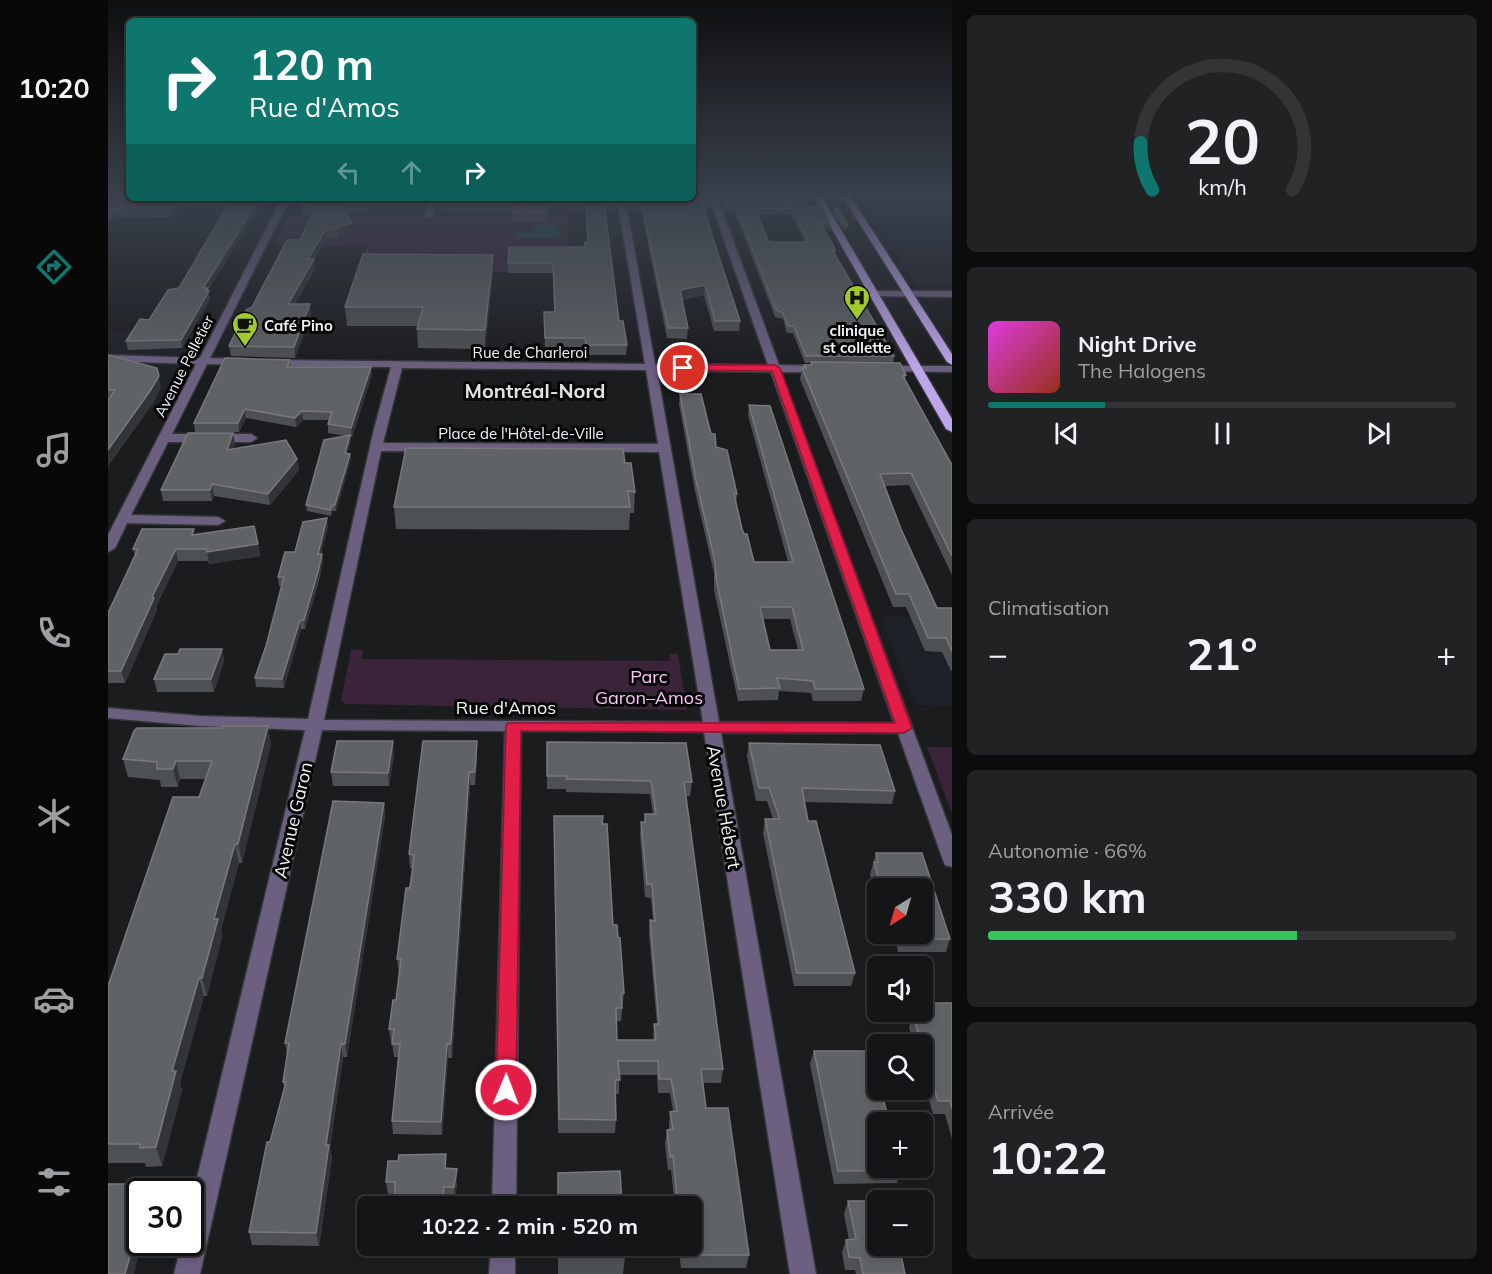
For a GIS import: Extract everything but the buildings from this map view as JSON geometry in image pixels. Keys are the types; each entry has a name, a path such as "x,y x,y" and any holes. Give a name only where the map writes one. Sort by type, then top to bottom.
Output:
{"main road":[{"path":"851,253 952,429"},
{"path":"883,253 952,362"}],"street":[{"name":"Avenue Pelletier","path":"108,548 258,253"},
{"name":"Avenue Hébert","path":"631,253 803,1274"},
{"path":"731,253 775,368 952,860"},
{"path":"874,294 952,294"},
{"name":"Rue de Charleroi","path":"108,358 397,366 831,369"},
{"name":"Avenue Garon","path":"187,1274 397,366"},
{"path":"874,369 952,369"},
{"path":"164,438 251,438"},
{"name":"Place de l'Hôtel-de-Ville","path":"377,447 665,448"},
{"path":"123,519 218,521"},
{"name":"Rue d'Amos","path":"108,713 200,721 315,725 904,728"},
{"path":"504,1196 513,726"},
{"path":"502,1274 503,1256"}],"shaded area":[{"path":"896,253 952,253 952,287 918,286"},
{"path":"108,330 204,333 160,413 108,410"},
{"path":"880,617 952,617 952,706 915,705"}],"green space":[{"path":"365,253 570,253 570,257 508,272 362,272"},
{"name":"Parc Garon–Amos","path":"351,649 363,650 362,659 670,661 669,654 678,654 687,710 346,704 341,701"},
{"path":"927,747 952,747 952,813"}],"place":[{"name":"clinique st collette","path":"857,321"},
{"name":"Café Pino","path":"245,348"}],"district":[{"name":"Montréal-Nord","path":"535,390"}],"route":[{"path":"506,1090 513,726 904,728 775,368 683,368"}]}
